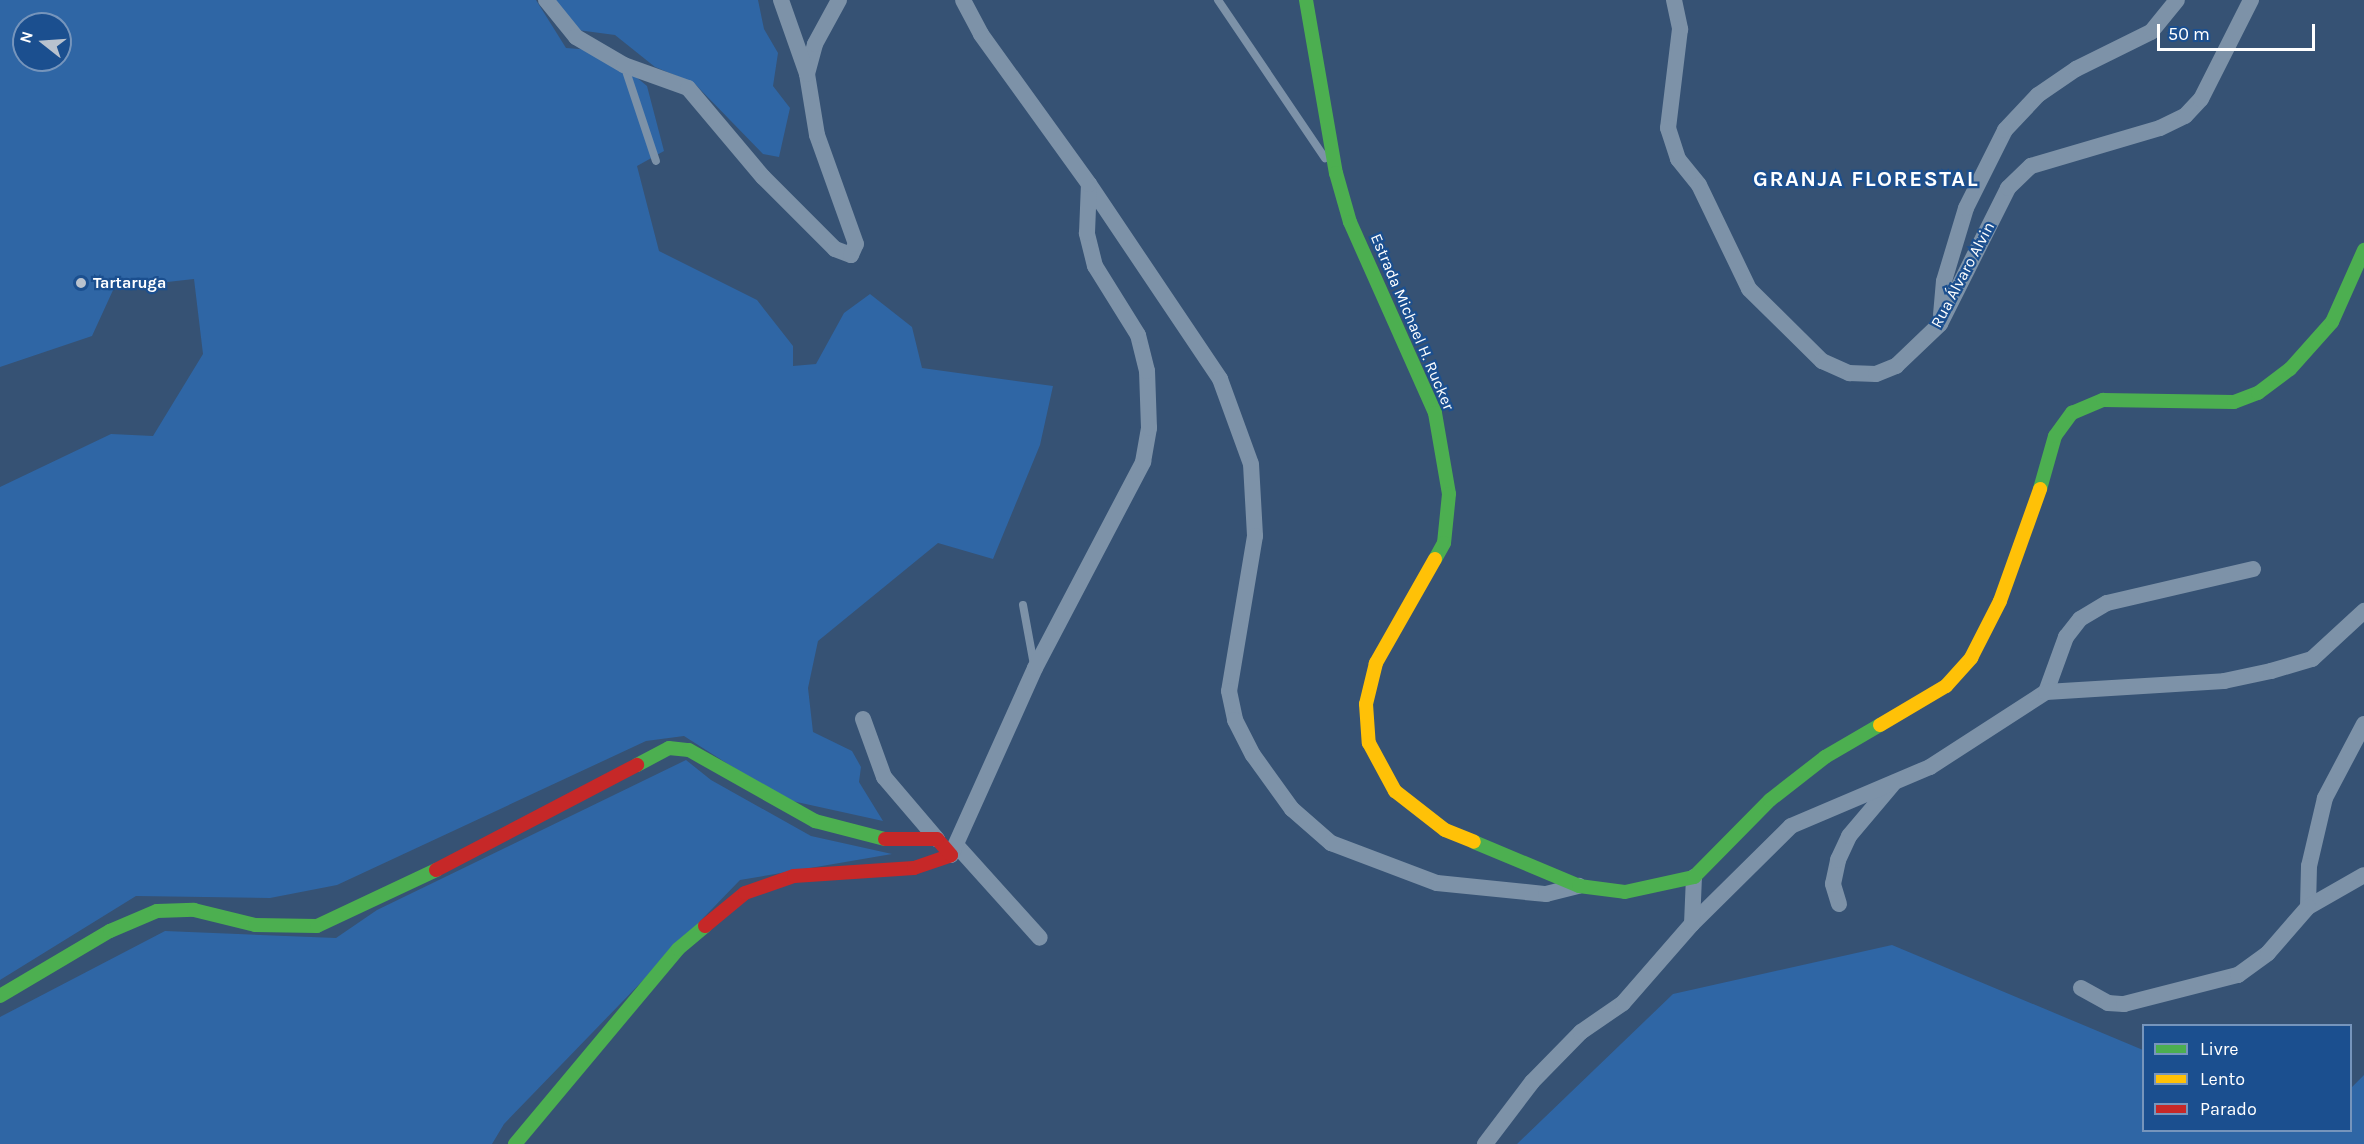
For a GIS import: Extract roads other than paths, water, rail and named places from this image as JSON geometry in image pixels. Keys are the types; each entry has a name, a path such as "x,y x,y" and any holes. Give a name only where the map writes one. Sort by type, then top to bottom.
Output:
{"street":[{"path":"546,0 576,37 624,65 688,88 779,193 835,249 851,255 856,244 817,135 807,74 781,0"},
{"path":"807,74 814,44 839,0"},
{"path":"963,0 981,34 1089,184 1221,379 1251,464 1255,536 1229,691 1235,720 1253,755 1292,809 1331,843 1437,883 1546,894 1579,886"},
{"name":"Estrada Michael H. Rucker","path":"1306,0 1336,173 1350,222 1435,413 1449,494 1444,543 1376,663 1366,704 1369,743 1395,791 1445,830 1579,886 1625,892 1694,877"},
{"name":"Rua Álvaro Alvin","path":"1674,0 1680,29 1668,128 1678,159 1699,185 1749,289 1822,362 1849,372 1876,374 1896,366 1940,324 2008,188 2031,166 2160,128 2185,116 2201,99 2251,0"},
{"path":"1940,324 1944,281 1966,208 2005,130 2038,95 2076,69 2151,33 2177,0"},
{"path":"515,1144 678,949 745,893 794,876 914,868 955,851 1035,668 1143,462 1149,428 1147,371 1138,335 1095,266 1087,233 1089,184"},
{"path":"1692,924 1694,877 1770,800 1825,757 1959,674 2000,601 2030,527 2055,436 2072,413 2103,400 2234,402 2258,393 2290,369 2332,322 2364,250"},
{"path":"2046,692 2066,637 2080,619 2107,603 2253,569"},
{"path":"1485,1144 1532,1082 1581,1032 1623,1003 1692,924 1791,826 1822,808 1893,784 1930,767 2046,692 2224,681 2271,671 2312,659 2364,611"},
{"path":"863,719 884,777 937,839 955,851 1040,938"},
{"path":"2308,907 2308,866 2325,798 2364,724"},
{"path":"0,996 110,931 157,911 194,910 255,925 317,926 345,917 669,748 689,750 768,798 850,834 937,839"},
{"path":"1839,904 1833,884 1838,860 1849,836 1893,784"},
{"path":"2082,988 2108,1003 2124,1004 2238,975 2268,953 2308,907 2364,875"}],"lane":[{"path":"1218,0 1336,173"},
{"path":"624,65 656,161"},
{"path":"1023,605 1035,668"}],"place":[{"name":"Tartaruga","path":"81,283"}],"district":[{"name":"GRANJA FLORESTAL","path":"1866,180"}]}
